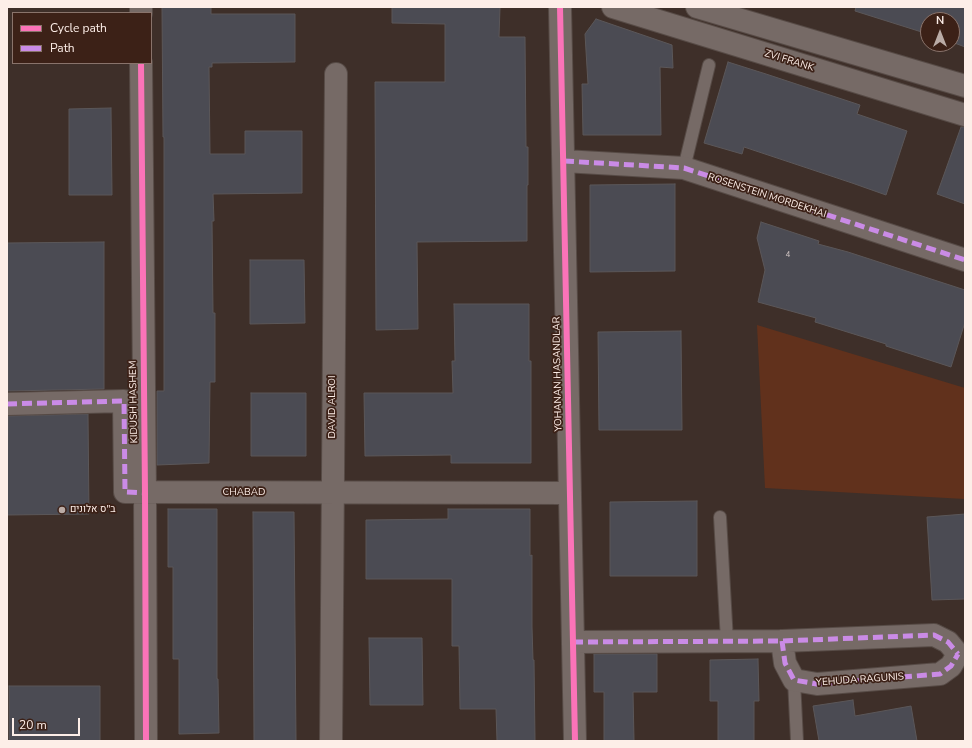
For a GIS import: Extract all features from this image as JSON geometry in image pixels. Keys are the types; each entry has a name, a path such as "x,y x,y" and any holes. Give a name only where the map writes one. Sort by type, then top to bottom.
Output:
{"street":[{"name":"YOHANAN HASANDLAR","path":"560,7 575,741"},
{"name":"ZVI FRANK","path":"613,7 965,115"},
{"path":"697,7 965,86"},
{"name":"KIDUSH HASHEM","path":"141,64 146,741"},
{"name":"DAVID ALROI","path":"330,741 336,74"},
{"name":"ROSENSTEIN MORDEKHAI","path":"564,161 684,168 965,260"},
{"name":"CHABAD","path":"7,404 124,401 125,492 570,493"},
{"name":"YEHUDA RAGUNIS","path":"573,642 782,641 934,635 948,642 961,654 951,666 940,674 817,684 794,680"},
{"path":"782,641 785,663 794,680"}],"lane":[{"path":"684,168 709,65"},
{"path":"720,517 727,641"},
{"path":"794,680 797,741"}],"shaded area":[{"path":"757,325 965,388 965,499 765,488"}],"building":[{"path":"162,7 211,7 211,14 295,14 295,62 212,63 212,67 209,67 210,154 245,154 245,131 302,131 302,193 213,194 214,221 212,221 213,313 215,313 215,382 210,382 209,463 157,465 157,391 164,391 164,137"},
{"path":"392,7 500,7 499,37 525,37 526,147 528,147 527,241 417,242 418,329 376,330 375,82 445,82 445,24 392,23"},
{"path":"856,7 965,7 965,47 960,45 960,12 920,12 920,31 855,11"},
{"path":"596,19 672,45 673,68 660,67 661,135 583,135 582,84 588,84 585,34"},
{"path":"728,62 860,105 857,114 907,131 886,195 744,147 742,154 704,143"},
{"path":"111,108 112,195 69,195 69,109"},
{"path":"961,127 965,127 965,204 937,194"},
{"path":"675,184 675,271 590,272 590,185"},
{"path":"761,222 819,241 818,244 848,252 965,290 965,322 951,367 886,346 886,344 815,322 816,318 758,302 765,270 757,238"},
{"path":"104,242 104,389 8,391 7,243"},
{"path":"250,260 304,260 305,323 250,324"},
{"path":"454,304 529,304 529,361 531,361 531,463 451,463 451,455 365,456 364,393 453,393 452,361 455,361"},
{"path":"681,331 682,430 599,430 598,332"},
{"path":"251,393 306,393 306,456 251,456"},
{"path":"88,414 89,514 7,515 8,416"},
{"path":"697,501 697,576 610,576 610,502"},
{"path":"168,509 217,509 217,679 219,733 179,734 179,659 173,659 173,567 168,567"},
{"path":"448,509 530,509 535,741 497,741 496,709 460,709 459,646 452,646 452,579 366,579 366,520 448,519"},
{"path":"253,512 294,512 296,741 254,741"},
{"path":"965,514 965,599 932,600 927,517"},
{"path":"369,638 422,638 423,705 370,705"},
{"path":"594,654 657,654 657,692 633,692 634,741 604,741 604,692 594,692"},
{"path":"758,659 759,701 754,701 754,741 718,741 718,701 710,701 710,660"},
{"path":"9,686 100,686 100,741 9,741"},
{"path":"853,700 855,716 911,706 917,741 819,741 813,706"}],"marked path":[{"path":"564,161 684,168 965,260"},
{"path":"7,404 124,401 125,492 145,493"},
{"path":"573,642 782,641 934,635 948,642 958,654"},
{"path":"782,641 785,663 794,680 817,684 940,674 951,666 958,654"}],"cycle path":[{"path":"560,7 575,741"},
{"path":"141,64 146,741"}],"place":[{"name":"ב\"ס אלונים","path":"62,510"}]}
